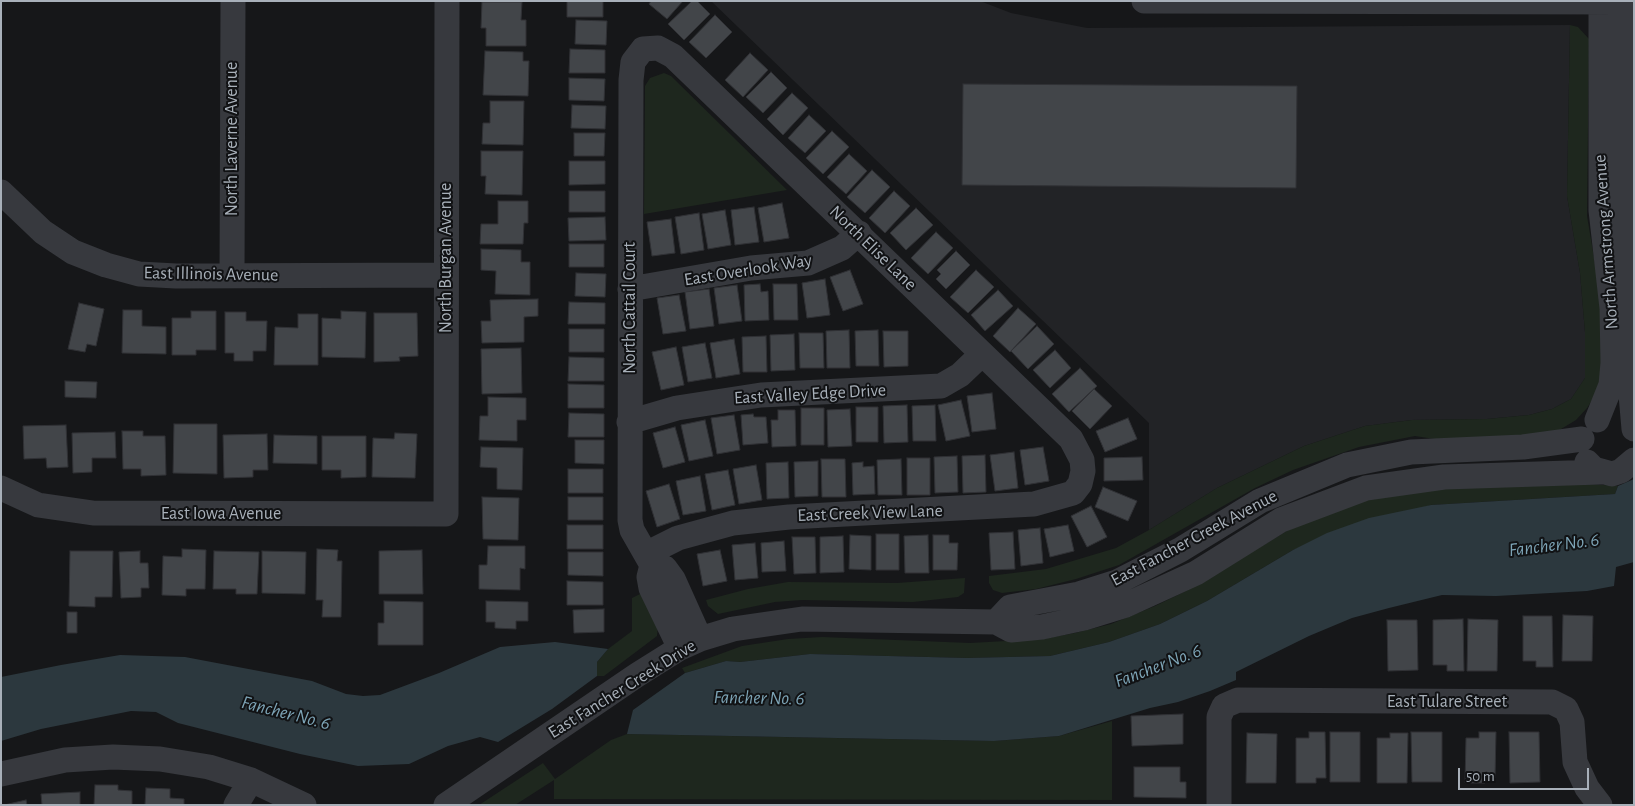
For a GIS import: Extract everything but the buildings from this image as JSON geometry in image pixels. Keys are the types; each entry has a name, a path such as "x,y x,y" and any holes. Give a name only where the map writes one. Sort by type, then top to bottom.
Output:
{"street":[{"name":"North Laverne Avenue","path":"232,276 233,1"},
{"name":"North Burgan Avenue","path":"446,514 448,1"},
{"path":"1144,1 1625,1"},
{"name":"North Armstrong Avenue","path":"1625,1 1623,232 1630,306 1630,383 1634,430"},
{"name":"North Armstrong Avenue","path":"1598,420 1610,385 1613,363 1612,308 1601,210 1601,2"},
{"name":"North Elise Lane","path":"643,49 658,48 673,56 859,234 1071,439 1082,460 1083,471"},
{"name":"North Cattail Court","path":"643,49 634,62 631,80 630,520 632,530 649,560 665,568 673,579 690,644"},
{"name":"East Illinois Avenue","path":"4,202 74,252 106,265 139,274 232,276 446,275"},
{"name":"East Overlook Way","path":"630,289 751,268 808,263 826,257 842,248 859,234"},
{"name":"East Valley Edge Drive","path":"629,422 677,408 761,394 941,386 960,375 982,354"},
{"path":"1600,472 1587,463 1583,456 1582,439 1590,424 1598,420 1614,417 1622,420 1634,430"},
{"name":"East Fancher Creek Avenue","path":"1582,439 1523,448 1411,452 1347,465 1260,501 1180,550 1117,582 1079,594 1038,603 1010,606 996,622 1011,630 1042,627 1084,618 1126,605 1196,573 1281,520 1366,488 1444,477 1600,472 1612,474 1621,471 1634,460"},
{"name":"East Creek View Lane","path":"649,560 678,538 733,523 789,517 962,510 1034,504 1074,492 1080,484 1083,471"},
{"name":"East Iowa Avenue","path":"1,488 38,505 93,513 446,514"},
{"name":"East Fancher Creek Drive","path":"446,805 637,675 690,644 733,629 802,619 996,622"},
{"name":"East Tulare Street","path":"1220,805 1220,717 1224,706 1238,700 1552,702 1566,710 1572,722 1575,762 1587,788 1600,805"},
{"path":"1,774 65,760 114,757 160,759 209,767 251,780 304,805"},
{"path":"236,805 251,780"}],"shaded area":[{"path":"711,1 980,1 1011,13 1087,28 1570,25 1567,196 1580,273 1585,332 1585,378 1571,399 1552,409 1529,415 1487,419 1412,420 1365,426 1304,446 1217,488 1149,530 1149,423"},
{"path":"1570,25 1578,27 1589,39 1587,216 1601,299 1601,376 1597,393 1576,420 1556,432 1529,437 1441,440 1415,436 1359,447 1293,470 1255,488 1119,565 1076,579 1036,589 1002,593 993,590 989,583 989,576 1046,569 1116,548 1217,488 1304,446 1365,426 1412,420 1487,419 1529,415 1552,409 1571,399 1585,378 1585,332 1580,273 1567,196"},
{"path":"664,73 671,76 787,190 644,214 645,86 650,78"},
{"path":"1589,484 1618,486 1615,494 1431,505 1293,550 1207,601 1160,624 1109,642 1050,656 967,658 810,654 740,662 726,661 685,673 682,668 742,646 788,639 822,637 970,643 1042,639 1075,633 1111,624 1155,606 1186,591 1292,528 1369,499 1443,488"},
{"path":"965,578 964,593 958,597 913,602 802,600 775,602 718,614 708,606 706,600 748,589 788,582 897,583"},
{"path":"644,592 658,626 657,636 604,676 597,676 597,662 608,649 632,631 632,598"},
{"path":"1112,721 1112,800 554,799 554,780 515,805 479,805 543,763 555,779 611,740 627,734 994,741 1059,736"}],"water":[{"name":"Fancher No. 6","path":"1634,479 1634,562 1616,567 1614,586 1587,591 1496,596 1442,595 1352,618 1309,636 1236,672 1236,680 1210,691 1059,736 994,741 627,734 633,710 685,673 726,661 740,662 810,654 967,658 1050,656 1109,642 1160,624 1207,601 1293,550 1327,533 1369,518 1431,505 1615,494 1618,486"},
{"name":"Fancher No. 6","path":"555,642 608,649 597,662 597,676 552,709 498,742 480,737 448,746 409,764 358,766 300,754 178,723 156,712 131,711 41,729 1,741 1,677 61,665 120,655 185,657 312,681 346,694 363,696 380,695 500,647"}]}
